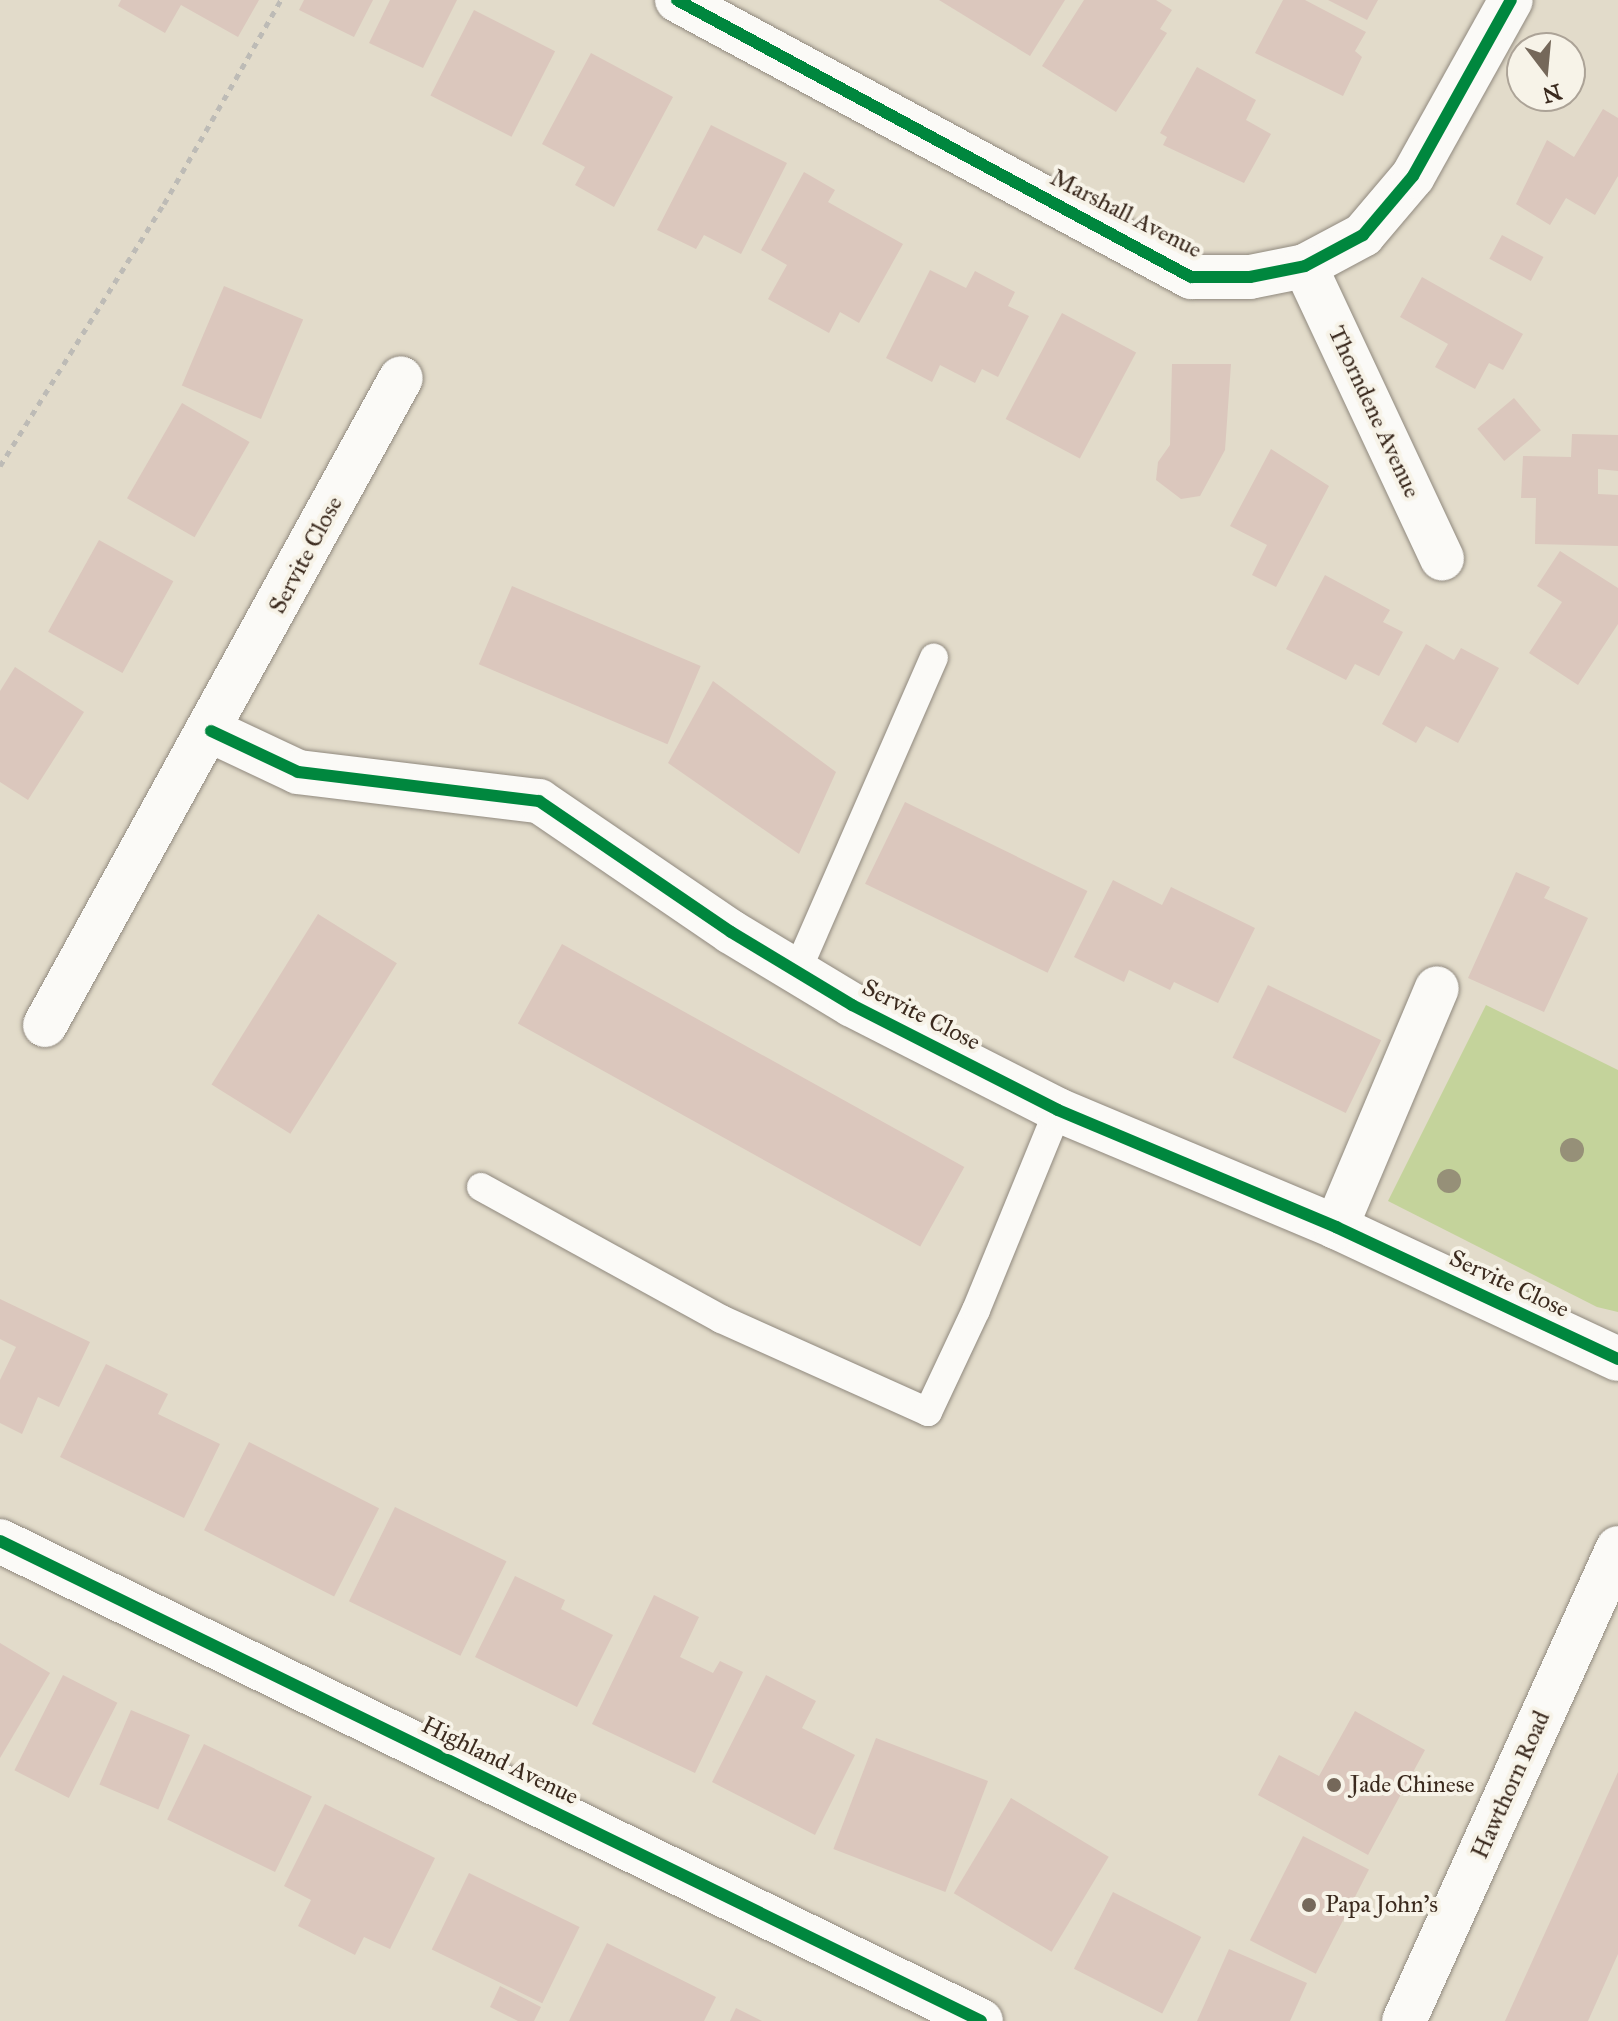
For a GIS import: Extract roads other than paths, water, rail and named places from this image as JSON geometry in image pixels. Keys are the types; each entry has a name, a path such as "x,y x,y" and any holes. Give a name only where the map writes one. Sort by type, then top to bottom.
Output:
{"street":[{"name":"Marshall Avenue","path":"677,0 1191,277 1250,277 1305,266 1363,235 1413,176 1511,0"},
{"name":"Thorndene Avenue","path":"1305,266 1442,559"},
{"name":"Servite Close","path":"45,1025 211,731 401,378"},
{"name":"Servite Close","path":"211,731 298,772 539,801 731,932 797,971 1058,1110 1336,1227 1618,1359"},
{"path":"1336,1227 1437,988"},
{"name":"Highland Avenue","path":"0,1541 981,2021"},
{"name":"Hawthorn Road","path":"1404,2021 1618,1548"}],"lane":[{"path":"797,971 934,658"},
{"path":"481,1187 721,1319 928,1412 965,1336 1058,1110"}],"place":[{"name":"Jade Chinese","path":"1334,1785"},
{"name":"Papa John's","path":"1309,1905"}]}
